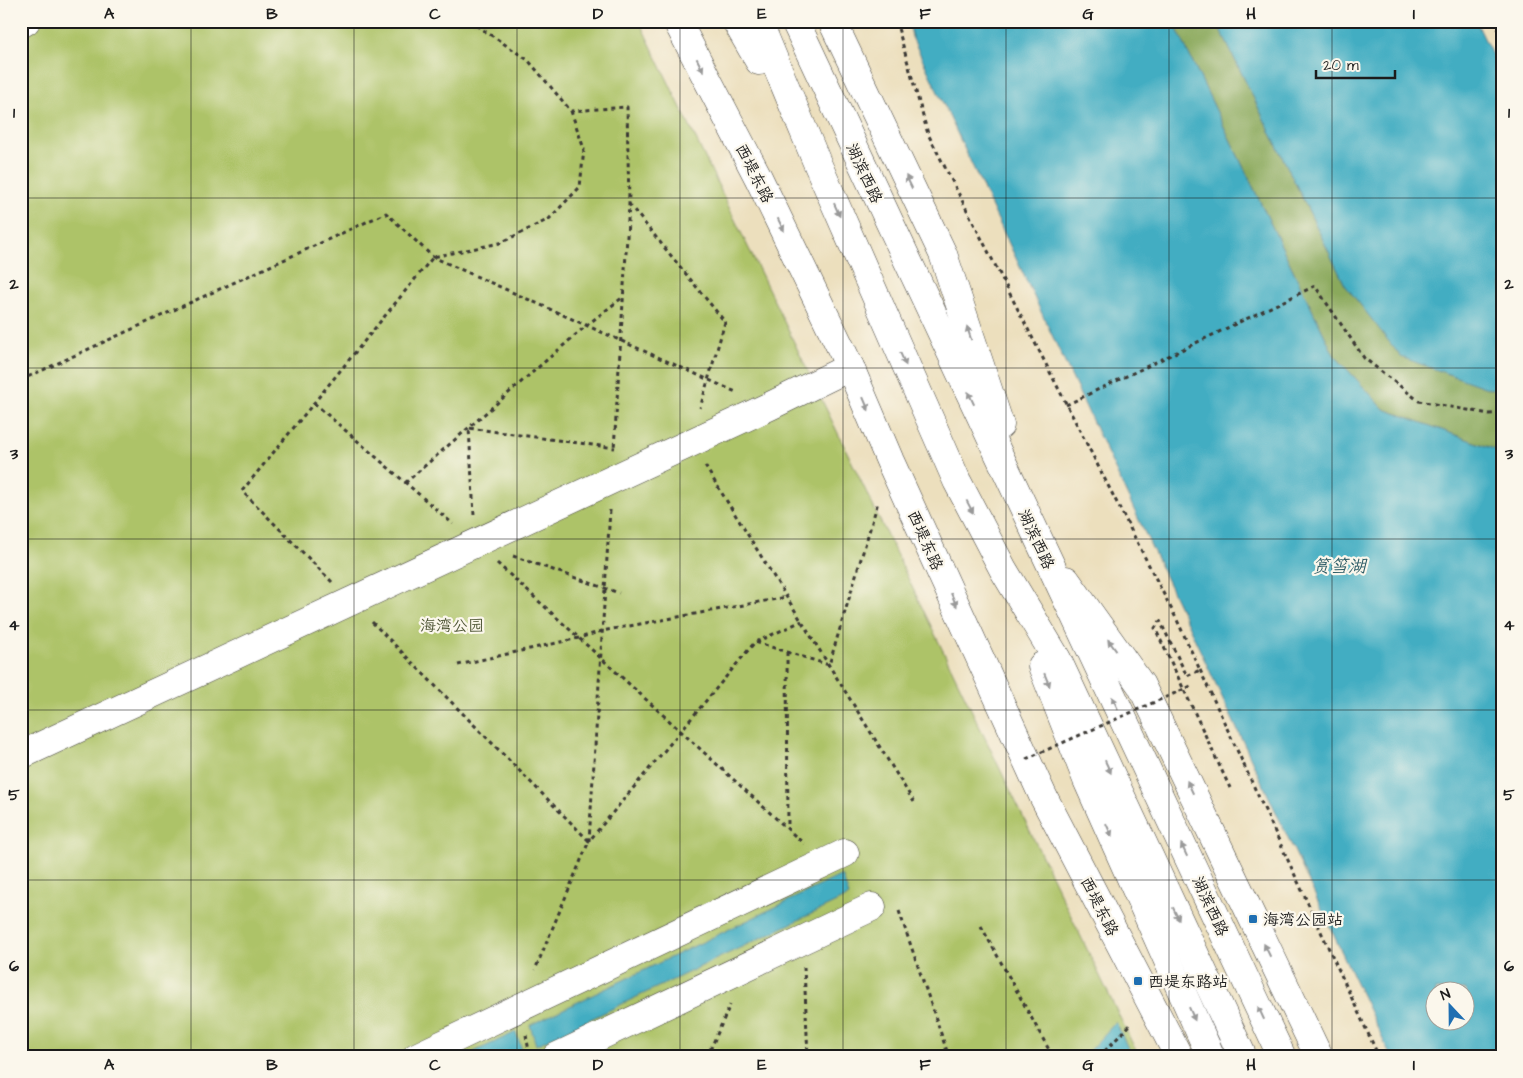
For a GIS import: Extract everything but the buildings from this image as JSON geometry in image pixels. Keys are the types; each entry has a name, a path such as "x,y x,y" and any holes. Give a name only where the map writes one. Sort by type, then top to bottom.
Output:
{"main road":[{"path":"21,24 26,21"},
{"name":"西堤东路","path":"677,21 758,177 850,367 890,461 1043,796 1150,1005 1170,1038 1178,1057"},
{"name":"湖滨西路","path":"794,21 1282,1057"},
{"path":"832,21 943,254 1040,545 1141,685 1318,1057"},
{"path":"743,23 818,165 957,481 1003,569 1057,659 1243,1057"},
{"path":"21,755 850,367"},
{"path":"1003,569 1087,780 1211,1057"},
{"path":"416,1057 835,858"},
{"path":"556,1057 803,940 884,906"}],"path":[{"path":"470,21 528,60 571,111 627,108 629,204 589,841 755,642 802,621"},
{"path":"896,21 928,134 1177,620 1379,1057"},
{"path":"1495,21 1502,38"},
{"path":"629,204 725,322 690,443 914,802"},
{"path":"21,380 386,213 433,257 770,406"},
{"path":"1066,405 1315,286 1364,358 1419,400 1489,414 1502,413"},
{"path":"406,483 587,325 623,296"},
{"path":"314,403 475,543 788,830 835,858"},
{"path":"469,428 614,448 624,447"},
{"path":"829,664 890,461"},
{"path":"458,665 579,638 602,631 787,597"},
{"path":"1200,670 1187,676 1160,621 1155,628 1230,788"},
{"path":"755,642 829,664"},
{"path":"787,652 788,830"},
{"path":"1026,759 1191,686"},
{"path":"884,906 949,1057"},
{"path":"981,926 1053,1057"},
{"path":"803,940 808,1057"},
{"path":"706,1057 749,965"},
{"path":"1099,1057 1150,1005"}],"green space":[{"name":"海湾公园","path":"21,21 639,21 1139,1057 21,1057"},
{"path":"1173,21 1216,21 1345,285 1401,356 1490,389 1502,387 1502,452 1384,409 1334,355"}],"water":[{"name":"筼筜湖","path":"909,21 1173,21 1334,355 1384,409 1502,452 1502,1057 1391,1057 912,37"},
{"path":"1216,21 1476,21 1502,76 1502,387 1490,389 1401,357 1345,285"},
{"path":"842,875 849,896 536,1045 530,1025"},
{"path":"1116,1022 1132,1057 1083,1057"},
{"path":"516,1032 523,1053 514,1057 463,1057"}],"place":[{"name":"海湾公园站","path":"1253,919"},
{"name":"西堤东路站","path":"1138,981"}]}
